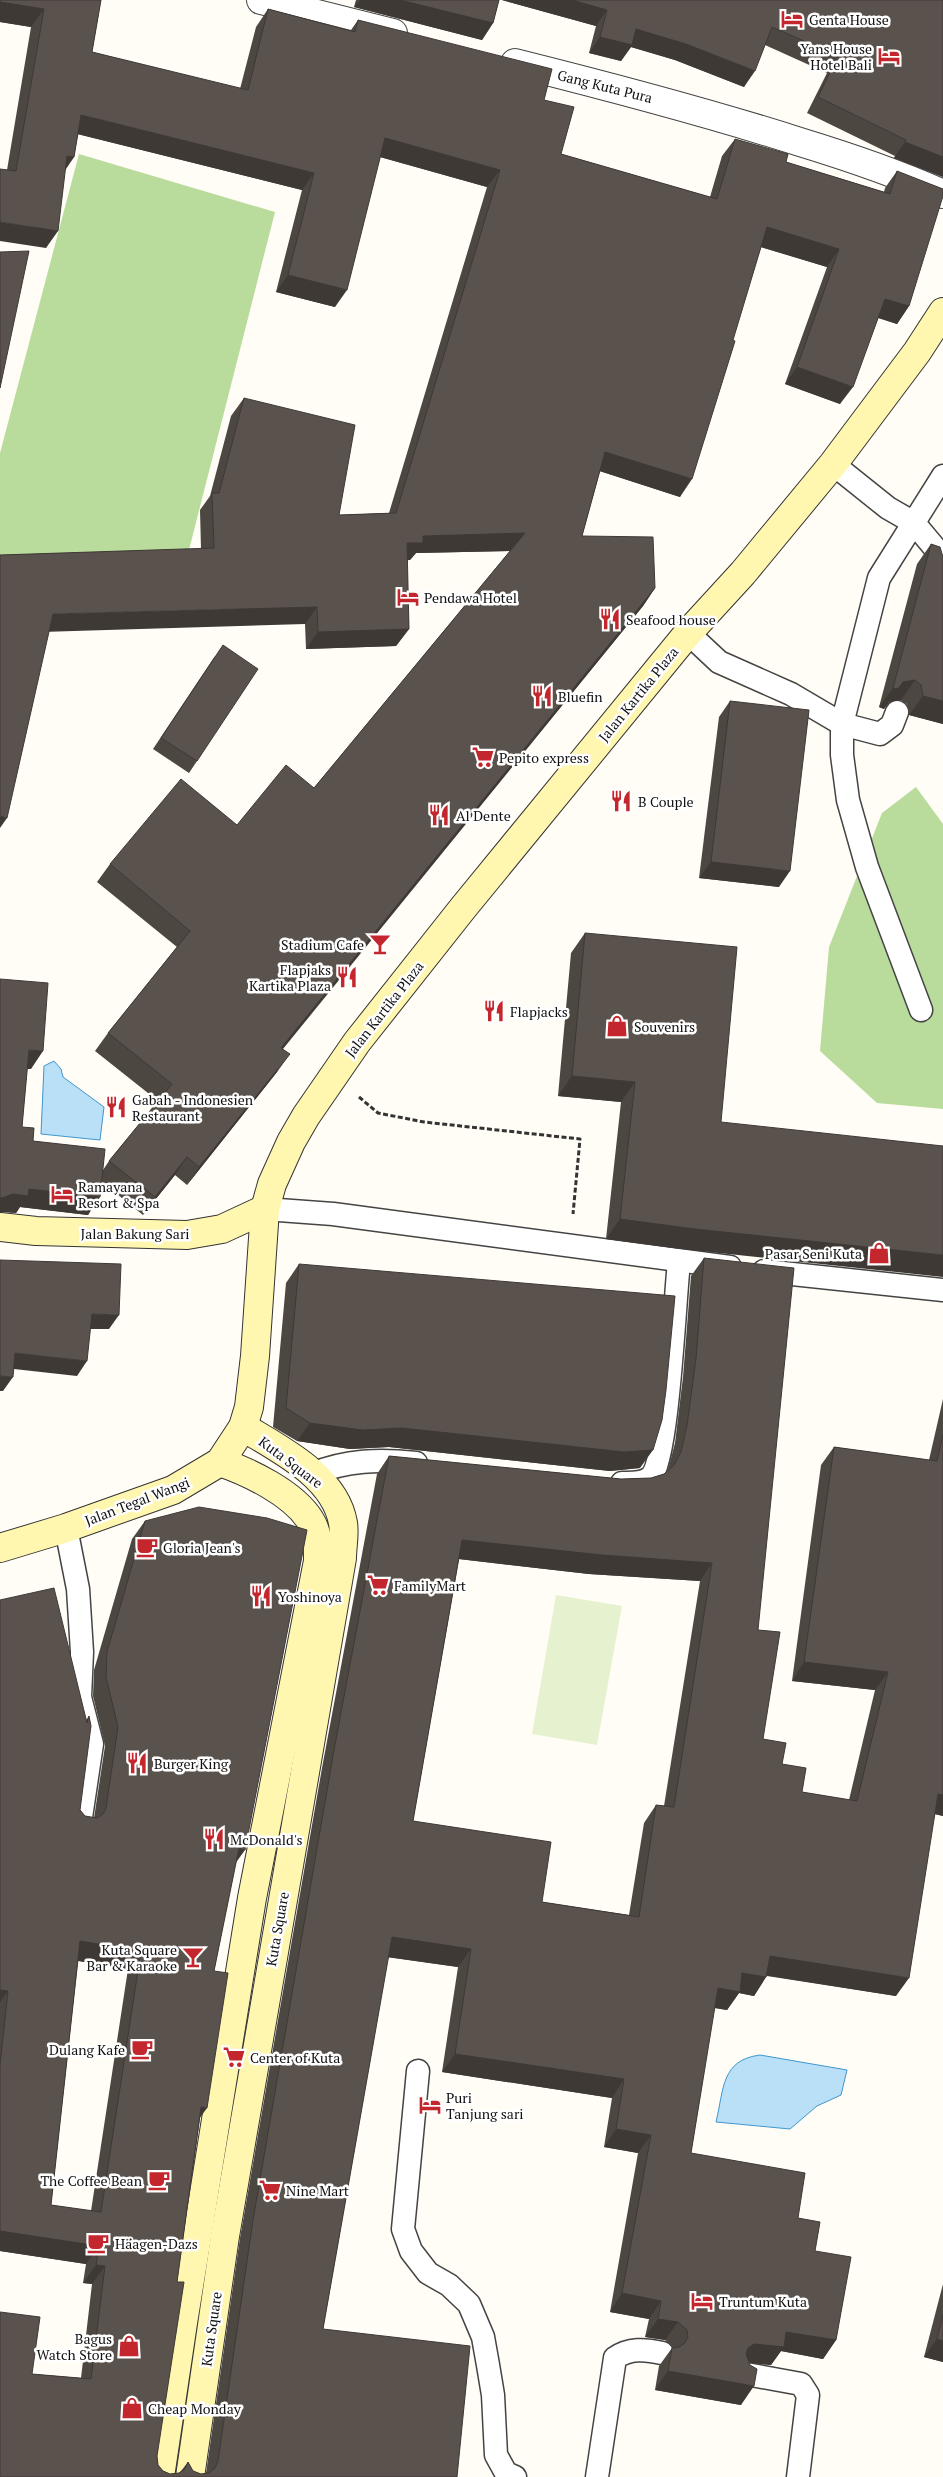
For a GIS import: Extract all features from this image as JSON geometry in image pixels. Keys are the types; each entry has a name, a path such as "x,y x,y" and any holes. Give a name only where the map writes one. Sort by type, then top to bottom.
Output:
{"main road":[{"name":"Jalan Kartika Plaza","path":"265,1209 272,1184 290,1142 357,1042 463,908 688,633 743,573 833,464 916,352 943,312"},
{"name":"Jalan Bakung Sari","path":"0,1227 36,1231 187,1235 222,1229 265,1209"},
{"name":"Jalan Tegal Wangi","path":"0,1548 66,1528 172,1490 220,1462 243,1427 250,1399 255,1356 265,1209"},
{"name":"Kuta Square","path":"190,2477 212,2326 280,1912 342,1558 343,1522 326,1486 281,1450 243,1427"},
{"name":"Kuta Square","path":"160,2477 250,1907 318,1561 318,1540 310,1519 283,1494 243,1470 220,1462"},
{"path":"250,1907 280,1912"},
{"path":"183,2323 212,2326"}],"street":[{"path":"261,0 418,40"},
{"name":"Gang Kuta Pura","path":"487,57 646,96 767,131 852,159 943,194"}],"lane":[{"path":"833,464 888,508 914,524 939,553 940,570"},
{"path":"921,1010 867,867 848,800 842,755 842,724 879,578 943,476"},
{"path":"688,633 719,662 791,694 842,724 880,734 892,725 897,712"},
{"path":"265,1209 334,1214 679,1262 943,1290"},
{"path":"600,1482 636,1483 650,1478 657,1468 665,1424 679,1262"},
{"path":"312,1474 330,1467 365,1460 388,1460 436,1465"},
{"path":"66,1528 78,1588 82,1652 80,1697 92,1744 80,1824"},
{"path":"418,2071 403,2229 411,2251 428,2273 448,2285 469,2304 485,2346 493,2395 496,2455 506,2473 515,2477"},
{"path":"597,2477 615,2358 624,2352 647,2350 662,2353"},
{"path":"746,2374 801,2384 808,2395 798,2477"}],"path":[{"path":"334,1076 378,1113 424,1122 580,1140 570,1246"}],"green space":[{"path":"79,154 275,212 189,550 0,557 0,453"},
{"path":"916,787 943,824 943,1109 877,1103 820,1051 829,947 882,813"},
{"path":"556,1595 622,1606 597,1745 532,1734"}],"water":[{"path":"54,1061 61,1069 63,1077 104,1107 100,1140 41,1134 44,1066"},
{"path":"760,2055 847,2070 841,2095 817,2106 790,2129 716,2122 723,2088 731,2070 747,2058"}],"building":[{"path":"0,0 101,0 92,52 248,90 268,9 355,32 358,20 552,69 544,100 574,107 561,154 717,199 735,139 788,154 786,162 890,194 897,171 943,189 943,196 909,306 885,299 853,387 797,367 839,249 767,227 733,340 735,341 692,479 605,452 582,536 653,537 655,588 281,1048 290,1054 199,1167 187,1157 155,1197 109,1161 172,1084 108,1033 190,931 110,864 181,779 237,825 286,765 314,788 525,533 423,536 423,543 407,543 409,629 318,632 317,607 53,614 7,818 0,816 0,555 214,548 212,493 219,493 244,398 355,425 339,515 396,513 500,170 385,138 347,290 288,275 314,173 81,115 74,157 67,156 58,231 0,222 0,169 16,171 44,9 0,2"},
{"path":"400,0 499,0 493,23"},
{"path":"572,0 943,0 943,157 905,142 906,140 818,97 838,56 772,27 755,71 686,44 636,29 632,45 600,37 607,10"},
{"path":"29,251 0,388 0,252"},
{"path":"931,544 940,547 943,557 943,701 923,696 921,685 915,680 903,682 898,689 893,688"},
{"path":"223,645 258,669 197,761 161,738"},
{"path":"730,701 809,710 790,871 711,862"},
{"path":"585,933 737,947 721,1122 943,1146 943,1255 695,1229 620,1219 635,1082 572,1076"},
{"path":"0,979 48,983 43,1051 29,1050 22,1127 34,1128 33,1141 105,1149 100,1197 29,1189 28,1196 13,1194 0,1198"},
{"path":"704,1258 794,1268 758,1630 780,1632 763,1739 786,1743 782,1764 806,1768 802,1792 857,1801 888,1672 804,1662 834,1447 937,1461 943,1435 943,1795 938,1794 909,1978 770,1956 766,1977 742,1973 740,1992 718,1988 691,2153 805,2173 798,2218 820,2222 815,2251 851,2257 836,2340 786,2332 784,2347 754,2344 748,2348 746,2354 750,2365 757,2369 754,2386 668,2371 672,2348 679,2347 685,2343 688,2337 687,2330 678,2322 658,2319 661,2301 622,2293 651,2135 616,2129 624,2079 455,2054 471,1949 392,1937 323,2329 470,2346 457,2477 0,2477 0,2312 40,2317 32,2374 91,2379 105,2266 96,2265 99,2246 0,2231 0,2065 8,1991 0,1990 0,1600 54,1588 87,1723 89,1716 91,1726 80,1810 85,1816 97,1818 103,1814 106,1808 118,1727 106,1677 107,1652 145,1521 199,1507 267,1518 307,1530 245,1850 239,1848 214,1971 228,1973 207,2108 201,2107 177,2282 184,2282 157,2456 158,2465 163,2471 170,2474 179,2473 185,2469 188,2462 193,2471 201,2474 209,2473 215,2468 218,2461 253,2220 334,1750 389,1456 621,1479 651,1478 664,1474 674,1465 681,1452 687,1425 696,1359","holes":["462,1540 602,1555 712,1563 674,1807 656,1805 639,1917 542,1902 551,1842 413,1821","80,1941 141,1951 101,2212 51,2205"]},
{"path":"0,1260 121,1264 119,1315 92,1314 87,1361 15,1353 13,1377 0,1376"},
{"path":"299,1264 675,1296 662,1420 653,1450 624,1452 402,1428 363,1430 310,1423 286,1408"},
{"path":"943,2315 943,2341 937,2339"}],"place":[{"name":"Genta House","path":"792,19"},
{"name":"Yans House Hotel Bali","path":"889,56"},
{"name":"Pendawa Hotel","path":"408,597"},
{"name":"Seafood house","path":"610,619"},
{"name":"Bluefin","path":"542,696"},
{"name":"Pepito express","path":"483,757"},
{"name":"B Couple","path":"621,801"},
{"name":"Al Dente","path":"439,815"},
{"name":"Stadium Cafe","path":"380,944"},
{"name":"Flapjaks Kartika Plaza","path":"347,977"},
{"name":"Flapjacks","path":"494,1011"},
{"name":"Souvenirs","path":"617,1026"},
{"name":"Gabah - Indonesien Restaurant","path":"116,1107"},
{"name":"Ramayana Resort & Spa","path":"62,1194"},
{"name":"Pasar Seni Kuta","path":"879,1253"},
{"name":"Gloria Jean's","path":"147,1547"},
{"name":"FamilyMart","path":"378,1585"},
{"name":"Yoshinoya","path":"261,1596"},
{"name":"Burger King","path":"137,1763"},
{"name":"McDonald's","path":"214,1839"},
{"name":"Kuta Square Bar & Karaoke","path":"193,1957"},
{"name":"Dulang Kafe","path":"142,2049"},
{"name":"Center of Kuta","path":"234,2057"},
{"name":"Puri Tanjung sari","path":"430,2105"},
{"name":"The Coffee Bean","path":"159,2180"},
{"name":"Nine Mart","path":"270,2190"},
{"name":"Häagen-Dazs","path":"98,2243"},
{"name":"Truntum Kuta","path":"702,2301"},
{"name":"Bagus Watch Store","path":"129,2346"},
{"name":"Cheap Monday","path":"132,2408"}]}
